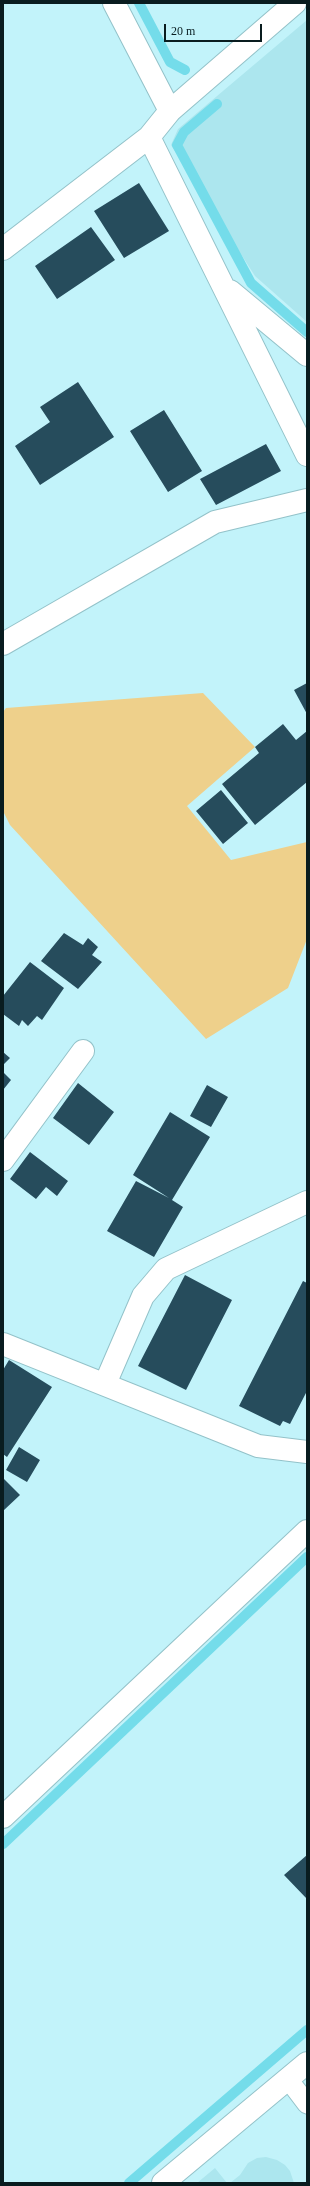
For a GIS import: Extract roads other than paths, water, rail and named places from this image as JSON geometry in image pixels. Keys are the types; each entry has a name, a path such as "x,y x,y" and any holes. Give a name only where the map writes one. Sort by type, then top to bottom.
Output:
{"street":[{"path":"114,3 170,111"},
{"path":"3,249 149,137 170,111 295,3"},
{"path":"149,137 225,286 307,455"},
{"path":"225,286 307,355"},
{"path":"3,644 215,522 307,500"},
{"path":"3,1160 83,1051"},
{"path":"105,1384 143,1296 166,1268 307,1202"},
{"path":"3,1344 258,1446 307,1452"},
{"path":"3,1817 307,1531"},
{"path":"163,2183 307,2063"}],"lane":[{"path":"288,2079 307,2104"}],"waterway":[{"path":"139,3 170,62 185,70"},
{"path":"217,104 184,132 177,145 251,283 307,332"},
{"path":"3,1844 307,1557"},
{"path":"129,2183 307,2030"}]}
